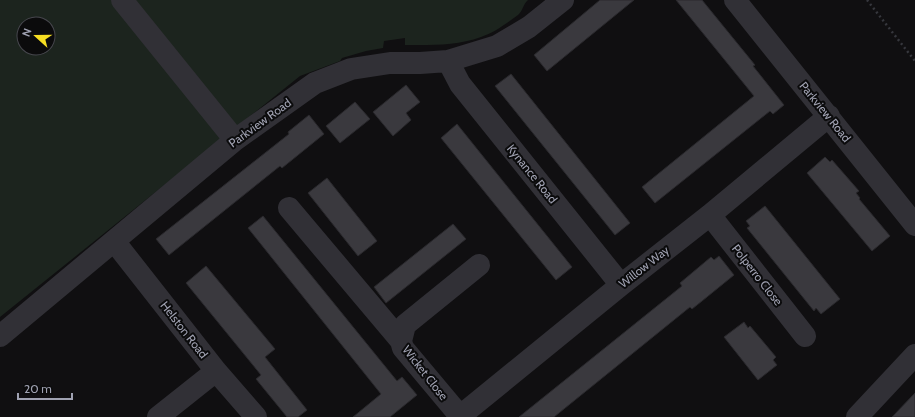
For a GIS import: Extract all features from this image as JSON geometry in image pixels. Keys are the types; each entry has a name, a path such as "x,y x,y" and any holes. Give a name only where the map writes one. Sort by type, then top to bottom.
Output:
{"street":[{"path":"122,0 235,140"},
{"name":"Parkview Road","path":"0,336 235,140 315,83 351,69 390,63 448,61 497,46 529,27 563,0"},
{"name":"Parkview Road","path":"735,0 915,225"},
{"name":"Kynance Road","path":"448,61 460,84 621,285"},
{"name":"Willow Way","path":"459,416 710,215 829,116"},
{"path":"289,208 401,340"},
{"name":"Polperro Close","path":"710,215 805,336"},
{"name":"Helston Road","path":"114,241 216,370 256,417"},
{"name":"Wicket Close","path":"459,416 403,348 401,340 405,325 479,265"},
{"path":"857,417 915,355"},
{"path":"158,417 216,370"}],"path":[{"path":"867,0 915,61"}],"shaded area":[{"path":"0,0 528,0 518,15 496,30 472,40 434,45 405,45 405,38 384,41 383,48 342,58 340,61 300,76 0,317"}],"building":[{"path":"600,0 634,0 547,71 534,55"},
{"path":"676,0 702,0 755,65 753,66 784,105 773,114 770,111 655,203 642,187 754,96"},
{"path":"511,74 630,223 615,235 495,86"},
{"path":"406,85 420,102 406,113 411,120 393,136 373,112"},
{"path":"355,102 370,119 340,143 326,126"},
{"path":"309,115 324,134 282,168 280,166 169,255 156,239 289,134 288,132"},
{"path":"457,124 572,267 556,280 441,138"},
{"path":"825,157 830,162 832,160 859,191 856,193 860,198 859,199 890,236 872,251 807,173"},
{"path":"327,178 377,241 358,256 308,193"},
{"path":"765,206 840,299 821,314 816,308 814,311 747,228 750,226 746,221"},
{"path":"263,216 397,381 402,377 417,395 390,417 353,417 381,394 248,228"},
{"path":"453,224 466,239 386,303 374,287"},
{"path":"719,256 734,275 702,301 692,309 690,307 554,417 519,417 682,286 680,283 711,257 714,260"},
{"path":"206,266 275,349 265,357 307,410 298,417 287,417 256,379 261,375 186,283"},
{"path":"744,322 748,328 750,326 776,357 773,360 777,365 758,380 724,337"},
{"path":"915,393 915,417 892,417"}]}
